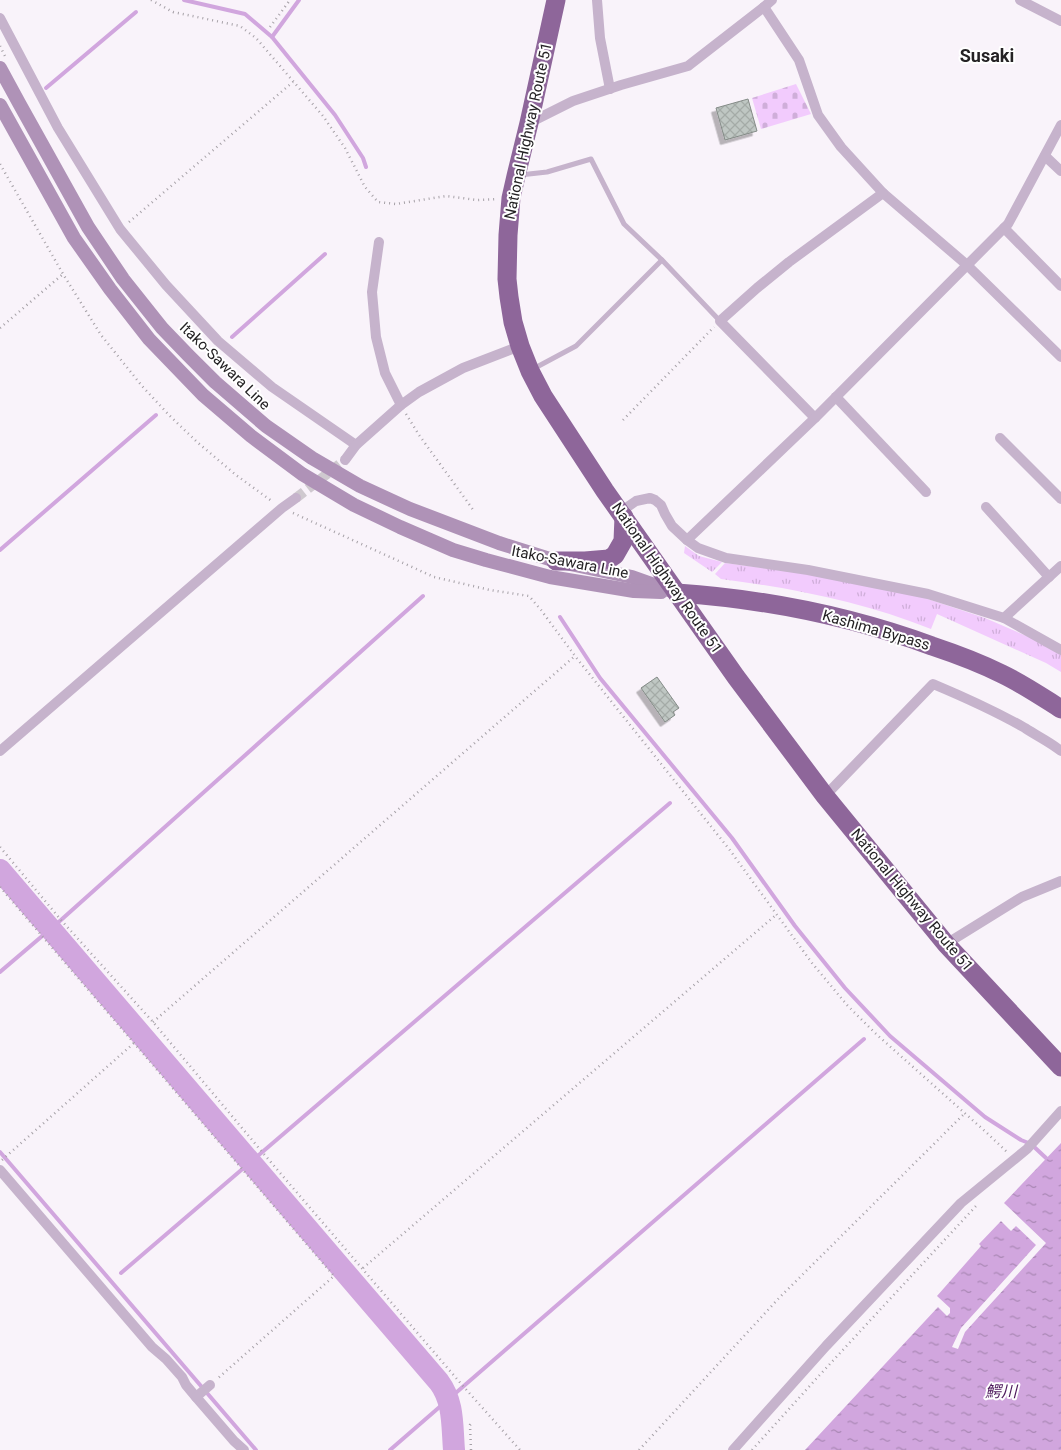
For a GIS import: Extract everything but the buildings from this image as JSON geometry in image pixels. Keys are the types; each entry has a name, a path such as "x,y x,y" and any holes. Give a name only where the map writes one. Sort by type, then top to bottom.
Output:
{"highway":[{"name":"National Highway Route 51","path":"556,0 511,198 508,235 507,279 513,322 530,370 543,396 622,514 748,693 825,796 946,944 1061,1067"},
{"path":"556,561 609,559 616,555 623,541 622,514"},
{"name":"Kashima Bypass","path":"677,593 744,599 781,605 892,631 1004,674 1061,709"}],"main road":[{"name":"Itako-Sawara Line","path":"0,68 88,227 123,279 162,328 215,382 266,426 312,458 360,486 456,528 556,561 632,578 677,593"},
{"name":"Itako-Sawara Line","path":"0,105 74,238 110,290 149,339 203,395 251,436 302,474 354,505 400,528 453,550 478,558 550,577 634,591 677,593"}],"street":[{"path":"597,0 600,38 610,89"},
{"path":"1020,0 1061,20"},
{"path":"529,123 573,101 688,66 768,4 798,60 818,115 841,147 883,193 967,266 1061,357"},
{"path":"0,18 58,128 120,229 166,285 218,340 272,387 356,445"},
{"path":"687,540 815,418 1008,224 1061,125"},
{"path":"1045,156 1061,172"},
{"path":"815,418 720,321 789,262 883,193"},
{"path":"1004,228 1061,286"},
{"path":"379,242 372,292 376,337 385,372 401,405"},
{"path":"345,460 356,445 401,405 419,392 463,368 520,346"},
{"path":"836,397 926,492"},
{"path":"1000,438 1061,499"},
{"path":"0,751 296,498"},
{"path":"622,514 636,501 650,498 661,505 672,526 698,548 726,558 808,570 928,594 1004,618 1061,650"},
{"path":"986,507 1049,577"},
{"path":"1004,618 1061,566"},
{"path":"825,796 933,684 967,698 1004,717 1061,751"},
{"path":"946,944 1022,897 1061,881"},
{"path":"733,1450 826,1346 961,1203 1014,1160 1061,1111"},
{"path":"0,1170 152,1347 166,1359 182,1377 186,1385 198,1396 234,1441 244,1450"},
{"path":"198,1396 210,1385"}],"lane":[{"path":"516,176 547,172 591,159 624,224 662,260 720,321"},
{"path":"530,370 576,346 662,260"}],"path":[{"path":"150,0 173,12 240,26 256,38 323,116 345,148 365,188 378,202 396,204 446,196 477,200 511,198"},
{"path":"270,27 290,0"},
{"path":"120,229 293,82"},
{"path":"0,164 101,336 142,386 169,415 236,475 282,508 434,577 490,590 529,596 729,849 812,963 847,1005 875,1033 993,1138 1014,1160"},
{"path":"0,328 63,274"},
{"path":"623,420 720,321"},
{"path":"401,405 419,435 474,511"},
{"path":"153,1022 575,656"},
{"path":"0,847 61,920 153,1022 263,1153 520,1450"},
{"path":"0,887 334,1276 210,1385"},
{"path":"362,1268 776,915"},
{"path":"0,1162 134,1043"},
{"path":"639,1450 779,1298 965,1113"},
{"path":"752,1450 980,1202"},
{"path":"471,1450 470,1425 472,1423"}],"green space":[{"path":"796,84 811,114 761,129 752,98"},
{"path":"685,546 699,556 722,562 712,572 684,553"},
{"path":"725,563 796,572 910,593 985,618 1038,641 1061,654 1061,672 1046,663 937,614 931,629 879,611 827,597 721,579 715,574"}],"water":[{"name":"鰐川","path":"1061,1143 1061,1450 805,1450 938,1307 947,1316 950,1313 950,1308 937,1296 981,1246 979,1244 1001,1221 1011,1231 1016,1226 1036,1245 961,1328 952,1347 958,1349 965,1332 1046,1243 1004,1203"}],"waterway":[{"path":"184,0 245,14 272,37 335,115 363,158 366,167"},
{"path":"272,37 299,0"},
{"path":"46,88 136,12"},
{"path":"232,337 325,254"},
{"path":"0,550 156,415"},
{"path":"0,972 61,920 423,596"},
{"path":"560,617 600,678 732,838 795,926 845,988 890,1036 985,1117 1021,1140 1031,1144 1046,1158"},
{"path":"121,1273 670,803"},
{"path":"0,870 439,1382 450,1406 454,1450"},
{"path":"390,1450 864,1039"},
{"path":"0,1152 256,1450"}],"tunnel":[{"path":"296,498 345,460"}],"district":[{"name":"Susaki","path":"987,55"}]}
